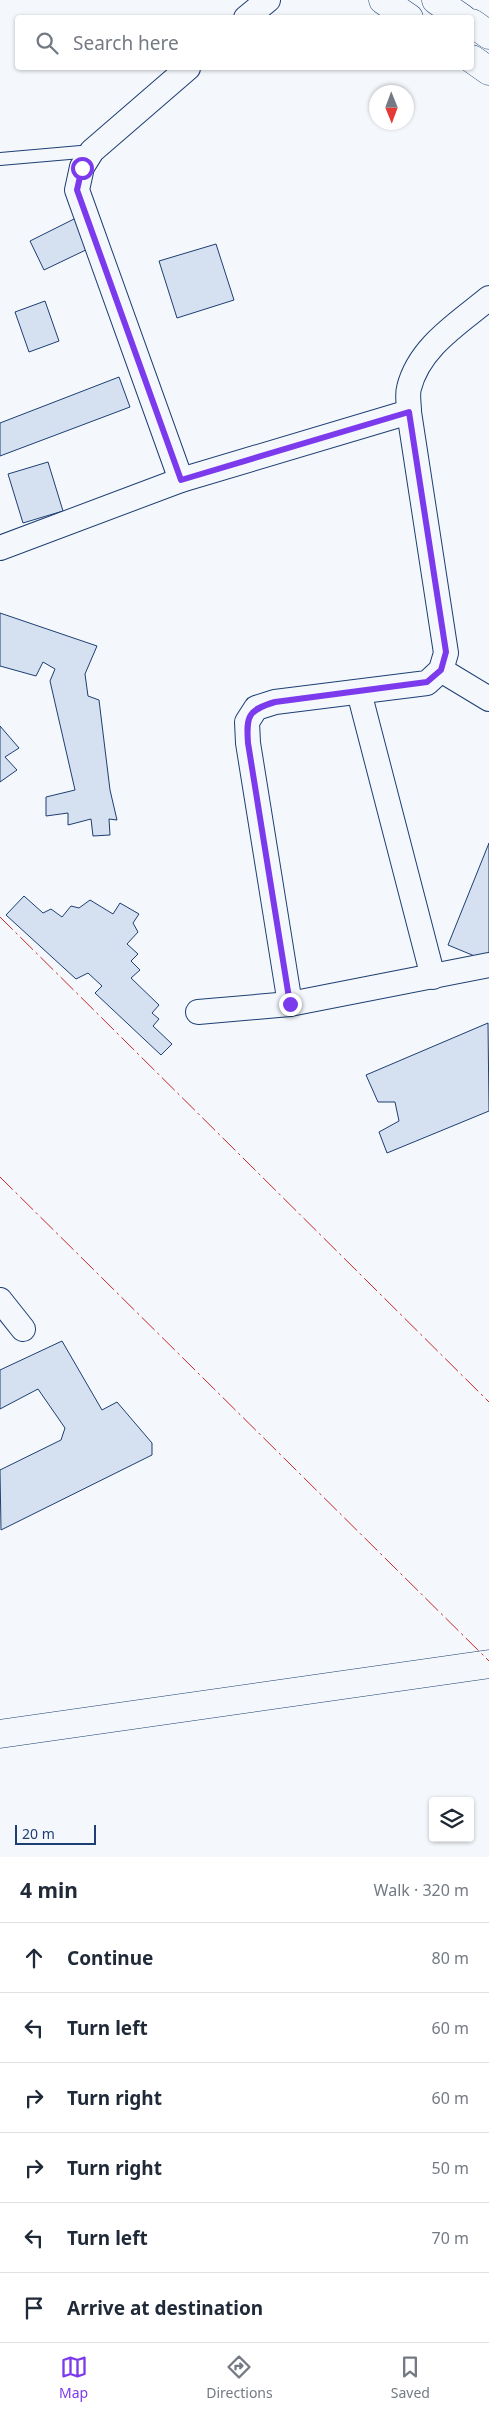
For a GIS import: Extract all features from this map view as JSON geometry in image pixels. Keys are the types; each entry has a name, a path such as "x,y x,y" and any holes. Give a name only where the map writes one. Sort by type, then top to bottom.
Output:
{"main road":[{"path":"383,0 406,15"},
{"path":"436,0 458,15"},
{"path":"474,24 489,35"},
{"path":"474,60 489,71"},
{"path":"0,1734 489,1664"}],"street":[{"path":"250,15 268,0"},
{"path":"181,480 77,190 82,168 92,151 186,70"},
{"path":"290,1004 248,743 247,722 256,708 275,702 427,682 441,670 446,652 409,412 409,388 422,360 439,338 489,298"},
{"path":"0,548 181,480 409,412"},
{"path":"441,670 489,699"},
{"path":"359,692 432,977"},
{"path":"198,1012 290,1004 489,965"},
{"path":"0,1300 23,1329"}],"lane":[{"path":"0,159 92,151"}],"building":[{"path":"78,217 92,247 44,270 30,241"},
{"path":"216,244 234,300 177,318 159,261"},
{"path":"45,301 59,341 29,352 15,312"},
{"path":"119,377 130,407 0,456 0,423"},
{"path":"48,462 63,511 23,523 8,474"},
{"path":"0,613 97,646 85,674 88,696 99,700 110,790 117,820 109,819 110,835 93,836 91,819 68,825 68,813 46,816 46,797 75,790 50,681 55,669 43,662 36,676 0,666"},
{"path":"0,726 19,748 5,757 17,770 0,782"},
{"path":"489,843 489,962 448,945"},
{"path":"24,896 43,913 51,909 62,917 71,906 79,908 90,900 113,914 120,903 139,914 133,923 138,932 127,944 138,954 131,961 140,970 131,978 159,1005 152,1013 159,1019 153,1026 172,1044 161,1055 95,993 102,986 88,973 76,979 6,915"},
{"path":"488,1023 489,1111 387,1153 379,1132 399,1121 395,1102 378,1102 366,1075"},
{"path":"62,1341 102,1410 117,1402 152,1443 152,1455 1,1530 0,1470 61,1440 65,1428 38,1389 0,1409 0,1370"}],"power":[{"path":"0,917 489,1402"},
{"path":"0,1177 489,1661"}],"route":[{"path":"82,168 77,190 181,480 409,412 446,652 441,670 427,682 275,702 256,708 247,722 248,743 290,1004"}]}
